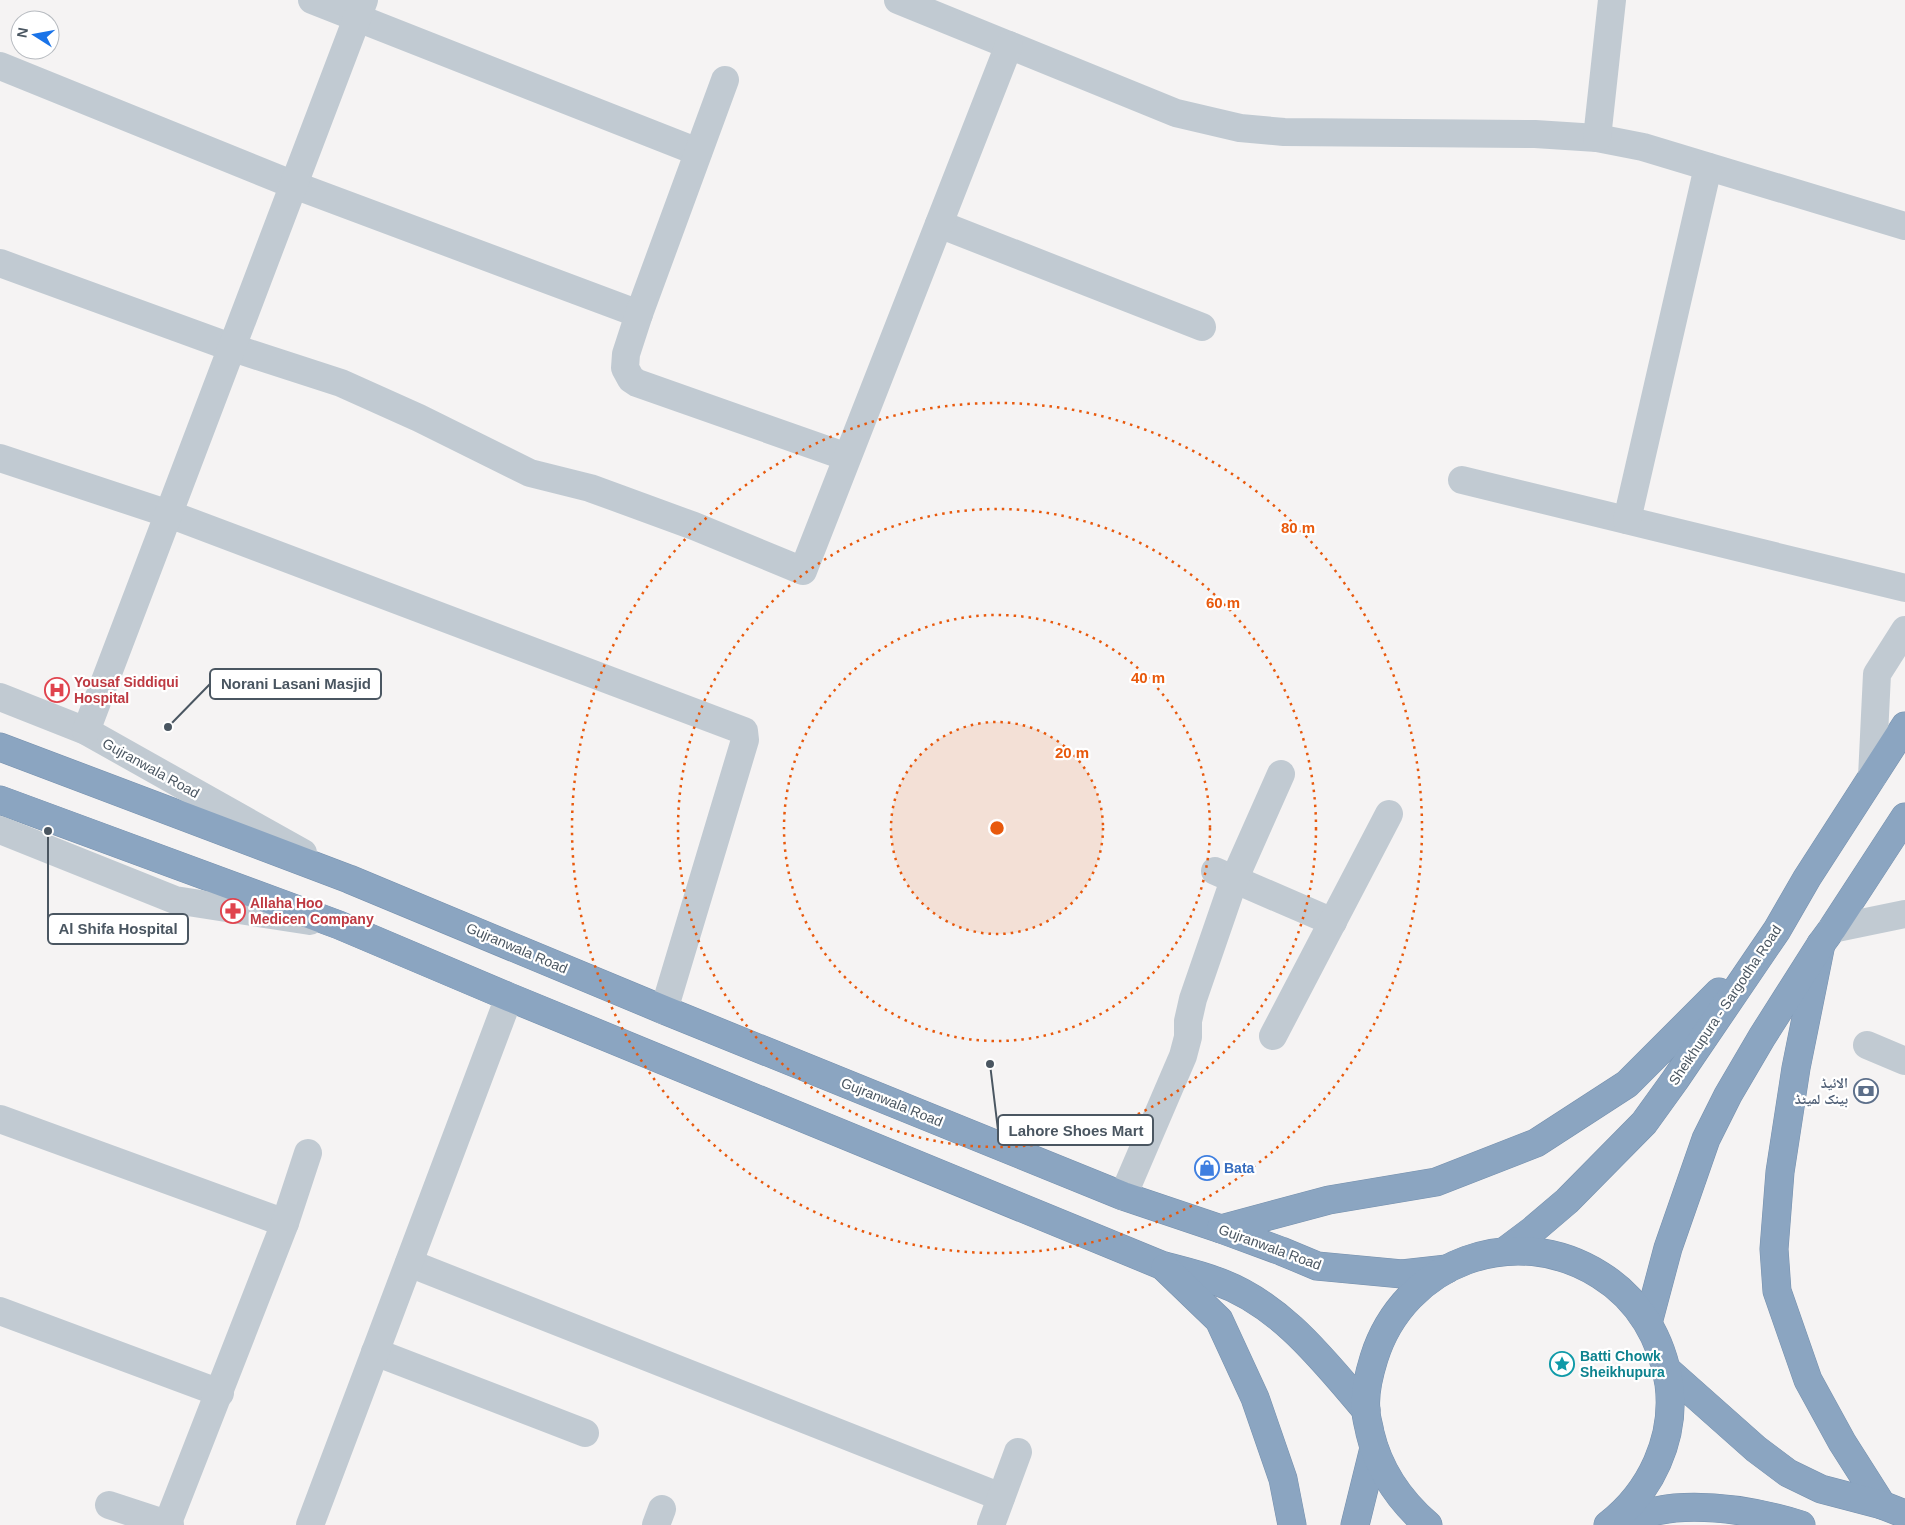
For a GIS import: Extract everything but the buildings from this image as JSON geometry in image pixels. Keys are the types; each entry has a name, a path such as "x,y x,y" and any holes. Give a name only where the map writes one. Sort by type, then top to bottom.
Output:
{"highway":[{"name":"Sheikhupura - Sargodha Road","path":"1505,1251 1567,1201 1644,1123 1777,930 1807,878 1905,726"},
{"name":"Gujranwala Road","path":"0,747 349,879 664,1010 1123,1196 1221,1229 1317,1266 1402,1274 1447,1269"},
{"path":"0,800 339,925 509,998 1161,1265 1218,1281 1257,1301 1286,1322 1328,1365 1366,1410"},
{"path":"1648,1322 1668,1248 1706,1139 1728,1095 1826,936 1905,817"},
{"path":"1221,1229 1329,1200 1436,1182 1536,1143 1627,1084 1704,1009 1777,930"},
{"path":"1826,936 1796,1068 1780,1172 1774,1250 1777,1291 1808,1380 1842,1442 1893,1510"},
{"path":"1428,1525 1408,1507 1396,1492 1381,1467 1374,1448 1366,1410 1370,1372 1378,1346 1390,1323 1405,1302 1425,1283 1447,1269 1472,1258 1505,1251 1533,1251 1560,1256 1587,1266 1631,1300 1648,1322 1656,1337 1667,1370 1670,1394 1670,1418 1665,1441 1658,1464 1646,1484 1637,1497 1612,1522"},
{"path":"1161,1265 1219,1320 1255,1398 1283,1479 1292,1525"},
{"path":"1667,1370 1756,1449 1788,1473 1821,1488 1893,1510"},
{"path":"1355,1525 1374,1448"},
{"path":"1612,1522 1675,1508 1722,1509 1784,1520 1801,1525"}],"street":[{"path":"312,0 361,9 698,152"},
{"path":"898,0 1176,113 1240,128 1284,132 1535,134 1597,138 1644,147 1905,226"},
{"path":"1597,138 1612,0"},
{"path":"86,731 361,9"},
{"path":"0,263 233,348 341,383 419,418 530,473 590,488 694,526 803,571 1009,45"},
{"path":"0,66 294,184 639,314"},
{"path":"725,80 639,314 625,362 625,368 631,379 637,383 847,457"},
{"path":"1627,520 1708,167"},
{"path":"939,224 1202,327"},
{"path":"0,458 169,514 744,731 745,740 664,1010"},
{"path":"1462,480 1905,588"},
{"path":"1872,777 1877,674 1905,630"},
{"name":"Gujranwala Road","path":"0,698 86,731 349,879"},
{"path":"1123,1196 1183,1056 1188,1037 1188,1021 1224,875 1281,774"},
{"path":"1273,1036 1389,814"},
{"path":"0,830 175,900 339,925"},
{"path":"1224,875 1333,922"},
{"path":"1826,936 1905,914"},
{"path":"319,1522 375,1352 509,998"},
{"path":"1867,1045 1905,1061"},
{"path":"0,1120 285,1223"},
{"path":"109,1505 168,1525 285,1223 308,1153"},
{"path":"409,1263 1001,1498"},
{"path":"0,1311 220,1393"},
{"path":"375,1352 585,1432"},
{"path":"991,1525 1018,1452"}],"place":[{"name":"Yousaf Siddiqui Hospital","path":"57,690"},
{"name":"Norani Lasani Masjid","path":"168,727"},
{"name":"Al Shifa Hospital","path":"48,831"},
{"name":"Allaha Hoo Medicen Company","path":"233,911"},
{"name":"Lahore Shoes Mart","path":"990,1064"},
{"name":"الائیڈ بینک لمیٹڈ","path":"1866,1091"},
{"name":"Bata","path":"1207,1168"},
{"name":"Batti Chowk Sheikhupura","path":"1562,1364"}]}
